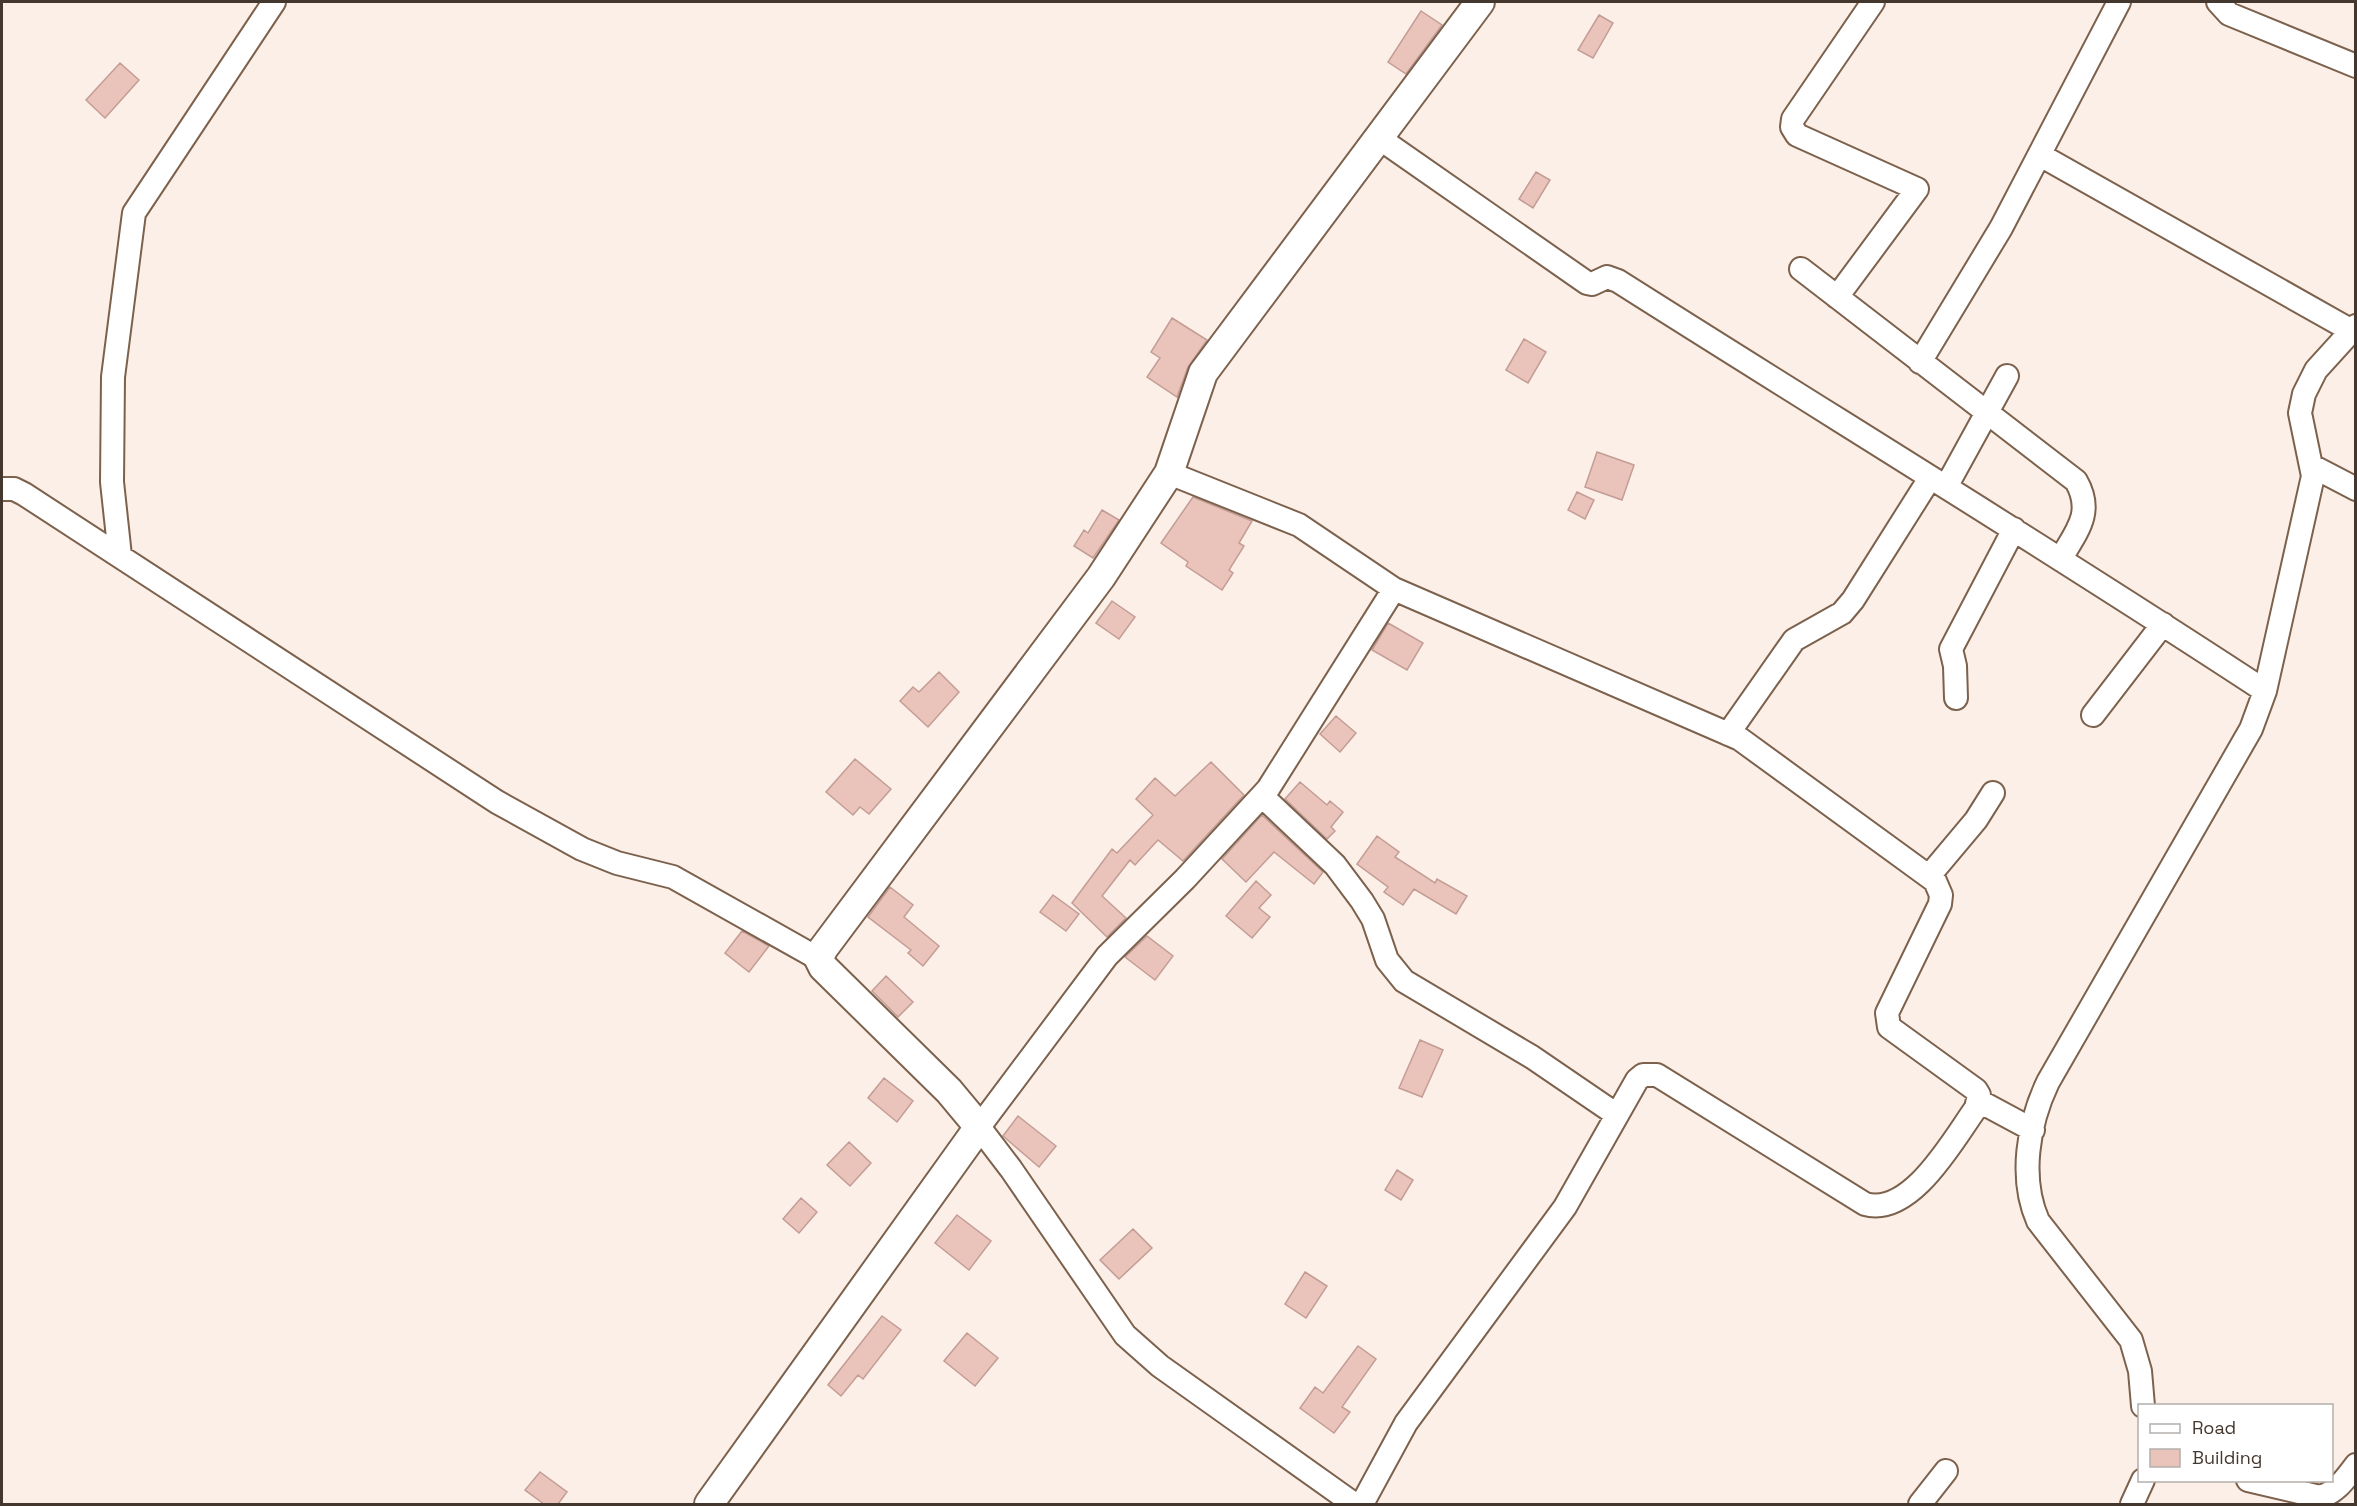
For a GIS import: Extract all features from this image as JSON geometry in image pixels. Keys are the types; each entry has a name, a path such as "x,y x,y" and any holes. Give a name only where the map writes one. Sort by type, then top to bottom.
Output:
{"street":[{"path":"120,556 112,482 112,388 134,213 274,2"},
{"path":"819,958 823,949 1101,577 1168,473 1203,373 1480,2"},
{"path":"1837,297 1917,189 1797,135 1792,127 1793,119 1873,2"},
{"path":"1920,362 2001,228 2119,2"},
{"path":"2218,2 2229,14 2355,66"},
{"path":"1379,138 1587,283 1592,284 1607,277 1618,281 2061,558 2265,691"},
{"path":"2040,155 2354,328 2316,370 2304,394 2300,413 2301,425 2313,476 2265,691 2245,742 2048,1083 2033,1130 2028,1160 2030,1204 2038,1221 2131,1340 2140,1371 2143,1404"},
{"path":"1801,270 2076,482 2085,496 2081,523 2061,558"},
{"path":"1728,734 1794,640 1842,612 1853,600 1986,414 2007,376"},
{"path":"2312,466 2355,489"},
{"path":"1168,473 1299,525 1395,589 1740,739 1929,876 1939,887 1940,904 1887,1012 1889,1027 1976,1090 1979,1101 2033,1130"},
{"path":"2,489 14,489 24,494 497,802 582,849 617,863 673,877 819,958 823,967 949,1091 979,1127 1011,1169 1125,1335 1160,1366 1354,1504"},
{"path":"1956,698 1951,648 2014,529"},
{"path":"709,1504 979,1127 1107,956 1185,879 1262,796 1395,589"},
{"path":"2093,715 2163,624"},
{"path":"1929,876 1976,820 1993,793"},
{"path":"1262,796 1335,865 1373,919 1387,960 1404,981 1532,1057 1617,1114"},
{"path":"1362,1504 1406,1423 1559,1216 1637,1080 1643,1075 1657,1075 1865,1204 1879,1207 1927,1178 1979,1101"},
{"path":"2256,1482 2320,1497 2330,1494 2338,1487 2355,1465"},
{"path":"1920,1504 1946,1471"},
{"path":"2132,1504 2142,1482"}],"building":[{"path":"1421,11 1442,25 1406,74 1388,62"},
{"path":"1599,15 1613,23 1593,58 1578,50"},
{"path":"120,63 139,80 105,118 86,100"},
{"path":"1536,172 1550,180 1533,208 1519,199"},
{"path":"1172,318 1207,340 1188,367 1177,397 1147,377 1160,358 1151,352"},
{"path":"1524,339 1546,352 1528,383 1506,370"},
{"path":"1597,452 1634,465 1622,500 1585,487"},
{"path":"1577,492 1594,500 1585,519 1568,510"},
{"path":"1193,497 1252,521 1239,543 1244,546 1229,570 1233,573 1222,590 1186,566 1188,562 1161,543"},
{"path":"1102,510 1119,520 1093,558 1074,546 1084,530 1088,533"},
{"path":"1112,601 1135,617 1119,639 1096,623"},
{"path":"1388,623 1423,643 1407,670 1372,650"},
{"path":"939,672 959,692 928,727 900,701 913,687 919,692"},
{"path":"1336,716 1356,733 1340,752 1320,734"},
{"path":"855,759 891,789 869,814 860,807 853,815 826,792"},
{"path":"1211,762 1244,795 1183,861 1158,840 1135,865 1130,860 1102,896 1126,918 1107,937 1072,903 1112,849 1117,853 1153,815 1136,799 1155,778 1175,796"},
{"path":"1300,782 1327,805 1330,801 1343,812 1331,827 1335,831 1327,839 1285,799"},
{"path":"1262,815 1323,872 1314,884 1274,852 1246,882 1222,859"},
{"path":"1377,836 1399,852 1395,857 1435,883 1437,879 1467,896 1456,914 1414,889 1403,905 1384,892 1388,887 1357,864"},
{"path":"1256,881 1271,895 1259,908 1270,917 1252,938 1226,916"},
{"path":"890,887 913,905 904,917 939,946 923,966 908,953 911,950 868,917"},
{"path":"1053,895 1079,914 1066,931 1040,912"},
{"path":"742,931 769,946 749,972 725,953"},
{"path":"1147,936 1173,956 1155,980 1125,957"},
{"path":"886,976 913,1002 898,1017 872,991"},
{"path":"1420,1040 1443,1050 1422,1097 1399,1088"},
{"path":"884,1078 913,1101 897,1122 868,1098"},
{"path":"1018,1116 1056,1146 1039,1167 1003,1136"},
{"path":"849,1142 871,1163 850,1186 827,1165"},
{"path":"1397,1170 1413,1180 1401,1200 1385,1190"},
{"path":"801,1198 817,1212 799,1233 783,1219"},
{"path":"957,1215 991,1241 969,1270 935,1243"},
{"path":"1133,1229 1152,1248 1119,1279 1100,1260"},
{"path":"1305,1272 1327,1286 1306,1318 1285,1304"},
{"path":"882,1316 901,1330 863,1379 858,1375 841,1396 828,1385"},
{"path":"967,1333 998,1358 975,1386 944,1361"},
{"path":"1358,1346 1376,1359 1342,1407 1350,1412 1334,1433 1300,1408 1315,1387 1323,1393"},
{"path":"540,1472 567,1492 558,1504 544,1504 525,1490"}]}
